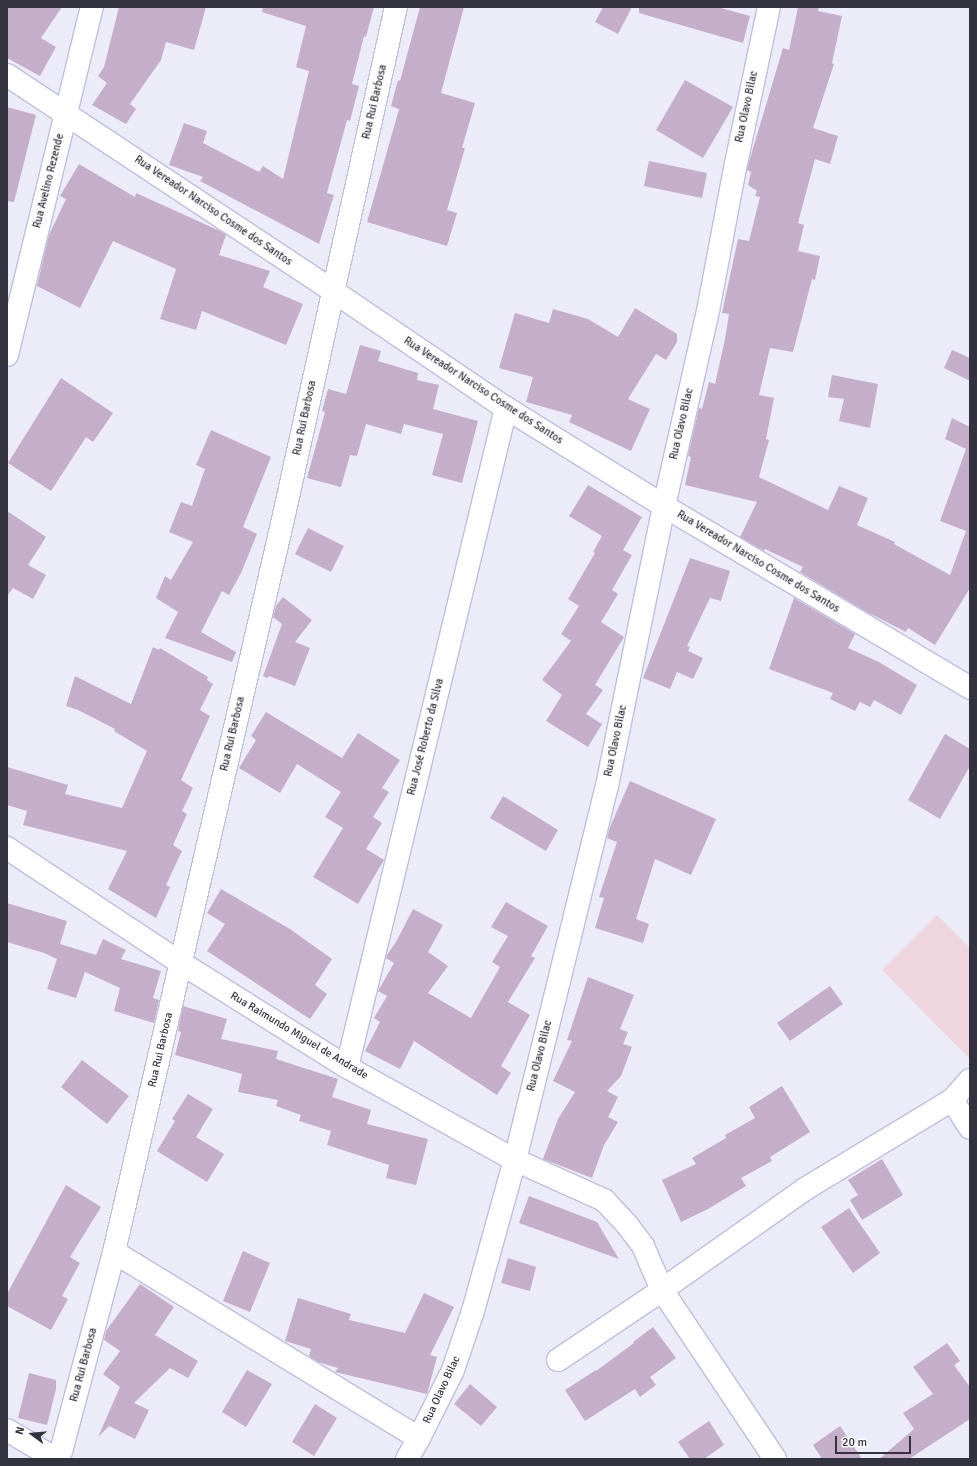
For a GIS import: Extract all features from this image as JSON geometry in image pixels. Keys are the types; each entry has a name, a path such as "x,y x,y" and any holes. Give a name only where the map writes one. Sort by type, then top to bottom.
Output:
{"street":[{"name":"Rua Avelino Rezende","path":"7,355 92,7"},
{"name":"Rua Rui Barbosa","path":"59,1459 114,1252 282,524 396,7"},
{"name":"Rua Olavo Bilac","path":"407,1459 420,1438 453,1370 473,1311 515,1160 607,786 664,506 708,311 735,168 769,7"},
{"name":"Rua Vereador Narciso Cosme dos Santos","path":"7,75 66,112 506,408 664,506 970,688"},
{"name":"Rua José Roberto da Silva","path":"347,1066 506,408"},
{"name":"Rua Raimundo Miguel de Andrade","path":"7,848 181,963 347,1066 515,1160 604,1200 628,1226 643,1246 662,1290"},
{"path":"558,1360 662,1290 805,1189 952,1100 970,1080"},
{"path":"952,1100 970,1128"},
{"path":"114,1252 420,1438"},
{"path":"662,1290 775,1459"},
{"path":"7,1430 56,1459"}],"shaded area":[{"path":"937,915 970,948 969,1058 882,970"}],"building":[{"path":"7,7 62,7 41,38 56,47 40,76 7,58"},
{"path":"119,7 206,7 194,50 166,42 161,60 130,104 136,109 126,124 92,105 107,83 98,76 104,67"},
{"path":"263,7 374,7 366,37 364,36 352,84 359,86 350,121 347,120 327,193 334,195 319,244 200,181 203,177 169,165 184,123 207,131 203,143 259,172 263,166 283,179 309,71 296,67 306,26 262,12"},
{"path":"420,7 464,7 441,93 475,103 462,148 465,148 447,210 457,213 447,246 367,222 399,109 391,106 398,80 400,81"},
{"path":"603,7 632,7 618,34 595,22"},
{"path":"639,7 717,7 750,16 743,43 639,13"},
{"path":"798,7 819,7 818,11 842,16 832,63 834,64 813,128 838,136 830,164 815,159 798,223 804,225 798,251 820,256 815,280 812,279 793,352 770,348 759,395 774,398 766,439 769,440 759,477 828,510 839,486 868,498 857,525 895,542 894,544 950,575 966,531 940,521 966,449 945,439 952,418 970,427 970,588 935,645 908,628 906,632 865,611 800,572 803,567 765,549 764,551 740,537 757,502 685,485 691,457 688,456 699,408 702,409 709,382 715,384 725,339 729,314 722,313 738,239 749,241 760,197 755,196 757,191 748,185 751,172 747,170 748,165 783,48 789,50"},
{"path":"685,80 733,107 703,158 656,130"},
{"path":"7,107 36,115 14,202 7,201"},
{"path":"649,161 707,173 702,198 644,186"},
{"path":"79,164 135,197 136,193 220,231 226,235 219,255 270,271 263,287 303,304 286,345 202,311 196,330 160,319 176,269 113,241 80,308 37,286 49,235 66,199 60,196"},
{"path":"635,308 677,334 677,342 666,360 656,354 628,399 650,409 631,451 569,422 572,415 526,402 533,377 499,368 515,313 549,323 553,309 588,319 618,337"},
{"path":"360,345 381,351 378,361 418,373 417,380 439,385 433,409 478,421 462,483 432,475 443,434 404,424 401,434 366,424 357,456 350,455 341,487 307,478 325,412 322,411 328,389 346,394"},
{"path":"952,350 970,358 970,381 944,368"},
{"path":"832,375 878,384 870,428 839,421 844,399 828,397"},
{"path":"61,378 113,413 93,442 86,437 51,491 8,463"},
{"path":"211,430 271,457 243,527 257,534 241,573 229,595 222,591 201,632 236,652 232,662 165,638 178,612 156,598 165,576 171,580 193,542 169,532 181,502 192,506 205,469 196,465"},
{"path":"588,485 642,517 623,550 632,555 612,590 618,594 601,622 624,637 595,685 603,690 586,714 602,724 588,747 546,721 562,695 542,680 571,641 561,634 579,606 568,599 595,553 593,552 602,536 569,516"},
{"path":"7,511 46,537 28,565 46,575 33,599 13,588 7,596"},
{"path":"308,528 344,546 331,572 295,554"},
{"path":"690,558 730,571 721,601 710,598 687,646 690,647 688,651 703,658 693,679 677,672 670,689 643,678"},
{"path":"283,597 312,620 295,642 310,648 295,686 269,676 267,678 263,676 282,624 273,617 276,606"},
{"path":"794,598 855,634 848,648 879,662 917,685 901,715 874,700 870,707 860,702 855,711 830,699 833,693 769,669"},
{"path":"153,647 159,650 160,648 208,677 207,680 213,684 200,710 210,716 181,780 193,788 182,811 187,814 173,845 182,851 166,885 170,887 156,918 108,889 127,851 23,825 27,811 7,805 7,767 68,785 65,794 122,808 147,751 114,731 115,729 78,710 66,706 75,676 131,704"},
{"path":"266,712 342,758 358,733 400,760 382,788 389,792 373,817 382,823 366,849 384,860 358,904 313,877 343,828 325,817 341,792 297,764 280,793 239,768 256,740 251,736"},
{"path":"945,734 970,749 970,766 940,819 908,800"},
{"path":"630,781 716,819 691,875 655,859 636,919 649,924 643,943 595,928 604,898 599,897 617,842 607,838 610,827"},
{"path":"503,796 558,830 546,851 490,818"},
{"path":"221,889 290,929 332,959 315,985 327,994 310,1019 207,951 225,924 207,913"},
{"path":"506,902 548,926 531,956 535,958 508,1002 530,1015 501,1066 511,1073 497,1095 414,1041 400,1069 365,1051 380,1022 374,1018 387,996 378,991 394,963 386,958 387,955 396,942 413,909 443,925 428,952 448,966 428,993 471,1018 500,967 492,962 508,936 491,927"},
{"path":"7,903 67,921 60,944 96,955 103,939 126,950 121,959 161,971 153,998 159,1000 154,1023 114,1011 120,988 85,972 76,998 47,989 57,959 44,953 7,942"},
{"path":"588,977 634,995 620,1029 628,1032 623,1044 632,1047 621,1076 607,1091 618,1097 608,1117 618,1122 604,1145 592,1178 543,1159 558,1119 575,1092 553,1081 572,1041 567,1040"},
{"path":"830,986 843,1004 790,1041 777,1023"},
{"path":"183,1006 227,1019 221,1039 278,1051 276,1059 338,1079 332,1097 371,1110 367,1124 428,1139 416,1185 386,1178 389,1165 327,1145 331,1131 299,1121 301,1115 276,1106 278,1100 238,1092 242,1074 175,1055 181,1032 178,1031"},
{"path":"82,1060 129,1096 107,1124 61,1087"},
{"path":"782,1086 810,1132 770,1157 772,1161 741,1178 746,1186 708,1209 681,1222 662,1180 696,1164 692,1158 726,1138 725,1135 755,1118 749,1107"},
{"path":"188,1094 213,1109 196,1137 224,1154 207,1182 157,1151 175,1121 172,1119"},
{"path":"882,1159 903,1195 862,1220 850,1200 858,1195 848,1180"},
{"path":"66,1185 101,1207 70,1257 80,1263 62,1296 68,1299 51,1330 7,1306 7,1294"},
{"path":"529,1196 597,1222 619,1259 519,1223"},
{"path":"849,1208 880,1253 853,1273 821,1227"},
{"path":"243,1251 270,1263 250,1312 223,1301"},
{"path":"508,1258 536,1267 530,1291 501,1283"},
{"path":"140,1284 174,1307 155,1335 198,1361 188,1378 170,1368 134,1403 149,1410 135,1439 109,1426 98,1437 120,1387 103,1374 120,1351 104,1340 106,1331"},
{"path":"424,1293 454,1307 430,1355 437,1357 427,1394 335,1372 338,1368 318,1362 309,1356 311,1349 285,1341 298,1298 351,1314 349,1320 405,1333"},
{"path":"653,1327 676,1358 650,1377 656,1385 640,1397 635,1389 585,1421 565,1390 596,1371"},
{"path":"947,1343 960,1361 954,1365 970,1387 970,1419 909,1459 879,1459 914,1429 903,1413 933,1394 913,1367"},
{"path":"247,1370 272,1384 246,1427 222,1412"},
{"path":"29,1373 56,1380 56,1389 47,1425 18,1418"},
{"path":"470,1384 497,1407 481,1426 454,1404"},
{"path":"315,1404 337,1418 314,1456 292,1442"},
{"path":"709,1421 724,1445 704,1459 690,1459 678,1442"},
{"path":"840,1426 862,1459 822,1459 813,1445"}]}
